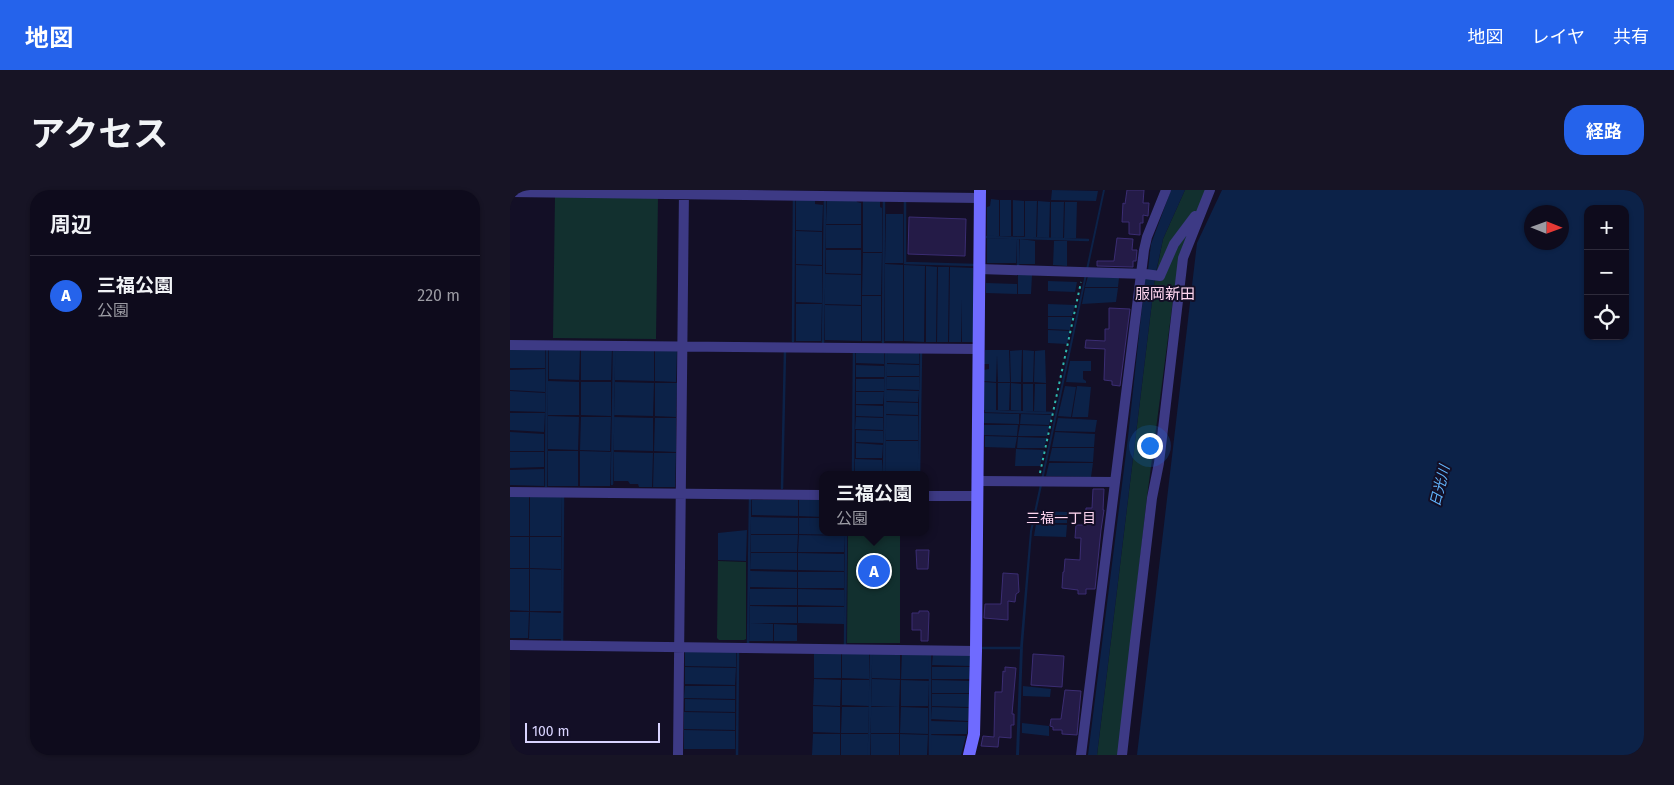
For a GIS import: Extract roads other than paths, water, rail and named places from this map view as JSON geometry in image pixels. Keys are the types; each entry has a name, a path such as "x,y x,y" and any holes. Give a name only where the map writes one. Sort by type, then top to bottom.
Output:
{"street":[{"path":"1081,755 1143,274 1146,236 1166,190"},
{"path":"1122,755 1134,641 1152,498 1159,463 1183,258 1210,190"},
{"path":"510,192 980,194 976,651 974,734 969,755"},
{"path":"678,755 684,192"},
{"path":"979,269 1160,276 1174,244 1201,210"},
{"path":"510,345 978,349"},
{"path":"978,480 1115,482"},
{"path":"510,492 819,495"},
{"path":"929,496 978,496"},
{"path":"510,645 976,651"}],"water":[{"path":"1052,190 1098,191 1096,201 1051,200"},
{"path":"1103,190 1105,190 1032,532 1023,645 1019,755 1016,755 1020,648 1030,531"},
{"path":"1171,190 1185,190 1163,239 1155,277 1097,755 1088,755 1128,437 1145,279 1147,279 1151,244"},
{"name":"日光川","path":"1222,190 1644,190 1644,755 1137,755 1197,243"},
{"path":"827,199 856,200 861,203 861,224 826,224"},
{"path":"991,199 999,200 999,236 987,236 987,207 990,206"},
{"path":"796,200 815,200 815,204 823,205 822,231 796,230"},
{"path":"1000,200 1011,200 1011,236 1000,236"},
{"path":"1013,200 1024,201 1024,236 1013,236"},
{"path":"863,201 880,201 880,207 882,208 882,252 863,252"},
{"path":"1025,201 1037,201 1036,237 1025,237"},
{"path":"1038,201 1050,202 1049,238 1037,237"},
{"path":"1051,202 1064,202 1063,238 1051,238"},
{"path":"1065,202 1077,202 1076,238 1064,238"},
{"path":"886,214 903,214 903,263 885,263"},
{"path":"826,225 861,225 861,248 826,248"},
{"path":"796,231 822,232 822,265 796,264"},
{"path":"987,238 1017,239 1016,263 987,263"},
{"path":"1020,239 1035,241 1035,264 1019,264"},
{"path":"1054,241 1067,241 1067,266 1053,265"},
{"path":"826,250 861,250 861,274 826,273"},
{"path":"863,253 882,253 881,295 862,295"},
{"path":"885,264 903,265 903,341 885,341"},
{"path":"796,265 822,266 822,303 796,302"},
{"path":"904,265 925,266 924,342 904,341"},
{"path":"926,266 937,267 936,342 926,342"},
{"path":"938,267 949,267 948,342 937,342"},
{"path":"950,267 973,268 973,342 962,342 962,299 961,342 949,342"},
{"path":"825,274 861,275 861,305 825,304"},
{"path":"1018,274 1032,275 1031,294 1018,294"},
{"path":"1088,276 1119,278 1118,287 1085,287"},
{"path":"1048,281 1077,282 1075,292 1048,291"},
{"path":"986,283 1017,284 1017,294 986,293"},
{"path":"1085,288 1118,288 1116,302 1082,304"},
{"path":"862,296 881,296 881,341 862,341"},
{"path":"796,304 822,304 821,341 796,341"},
{"path":"1048,304 1075,305 1072,316 1048,316"},
{"path":"825,305 861,306 861,341 825,340"},
{"path":"1048,317 1072,317 1070,330 1048,329"},
{"path":"1048,330 1070,331 1067,344 1048,343"},
{"path":"510,347 545,348 545,368 510,368"},
{"path":"549,348 580,348 579,380 549,379"},
{"path":"581,348 612,348 611,380 581,380"},
{"path":"615,348 654,349 654,381 615,380"},
{"path":"655,349 677,350 676,382 655,381"},
{"path":"985,350 1009,350 1010,382 998,382 997,355 996,382 984,381 984,370 989,369 989,364 984,364"},
{"path":"1022,350 1021,382 1011,382 1010,351"},
{"path":"1023,350 1034,351 1033,382 1023,382"},
{"path":"1045,350 1046,383 1034,382 1035,351"},
{"path":"856,351 884,351 884,364 856,363"},
{"path":"887,351 919,352 919,364 887,363"},
{"path":"1070,361 1091,361 1091,371 1083,371 1083,379 1086,383 1066,382"},
{"path":"887,364 919,365 919,376 887,376"},
{"path":"856,365 884,366 884,377 856,377"},
{"path":"545,369 545,392 510,390 510,370"},
{"path":"887,377 919,377 919,390 886,389"},
{"path":"856,379 884,379 884,391 856,391"},
{"path":"548,381 579,382 579,415 548,415"},
{"path":"581,382 611,382 611,416 581,415"},
{"path":"615,382 654,383 653,416 614,415"},
{"path":"984,382 996,383 996,410 983,410"},
{"path":"655,383 677,383 676,417 655,416"},
{"path":"998,383 1010,383 1009,410 998,410"},
{"path":"1011,383 1021,384 1021,411 1011,410"},
{"path":"1023,384 1033,384 1033,411 1023,411"},
{"path":"1035,384 1046,384 1046,412 1034,411"},
{"path":"1065,386 1076,387 1071,417 1058,416"},
{"path":"1077,386 1091,387 1088,417 1072,417"},
{"path":"886,390 919,391 918,402 886,401"},
{"path":"510,391 545,393 545,412 510,411"},
{"path":"856,392 884,392 883,404 856,404"},
{"path":"886,402 918,403 918,415 886,414"},
{"path":"856,405 883,406 883,417 856,416"},
{"path":"510,413 545,413 544,432 510,430"},
{"path":"984,413 1019,414 1019,424 984,423"},
{"path":"1021,414 1052,415 1049,425 1020,424"},
{"path":"886,415 918,416 918,440 886,440"},
{"path":"548,416 579,417 578,450 548,449"},
{"path":"581,417 611,417 610,451 580,450"},
{"path":"614,417 653,418 653,451 614,450"},
{"path":"856,417 883,418 883,430 855,429"},
{"path":"655,418 676,418 676,452 654,451"},
{"path":"1058,418 1097,420 1095,432 1055,431"},
{"path":"984,425 1018,425 1017,436 984,435"},
{"path":"1020,425 1049,426 1047,436 1018,436"},
{"path":"856,430 883,431 883,443 856,442"},
{"path":"510,432 544,434 544,451 510,451"},
{"path":"1055,432 1095,434 1094,447 1052,447"},
{"path":"985,436 1017,437 1015,448 985,447"},
{"path":"1018,437 1047,438 1044,448 1017,448"},
{"path":"886,441 918,441 918,471 885,471"},
{"path":"856,443 883,445 882,458 856,458"},
{"path":"1052,448 1094,448 1093,462 1049,461"},
{"path":"1016,449 1044,450 1040,466 1015,466"},
{"path":"548,451 578,451 578,486 548,486"},
{"path":"580,451 611,452 610,486 580,486"},
{"path":"510,452 544,452 544,467 510,468"},
{"path":"614,452 653,453 652,487 639,487 638,484 630,484 628,481 614,481"},
{"path":"654,453 676,453 675,487 653,487"},
{"path":"855,459 882,460 883,471 855,471"},
{"path":"1049,463 1093,463 1091,477 1046,476"},
{"path":"544,469 544,486 510,485 510,470"},
{"path":"510,497 529,497 529,536 510,536"},
{"path":"530,497 562,497 561,536 530,536"},
{"path":"752,500 798,500 798,516 752,515"},
{"path":"799,500 819,500 819,517 799,516"},
{"path":"1038,511 1067,512 1067,523 1036,523"},
{"path":"751,517 798,518 798,534 751,534"},
{"path":"799,518 819,518 819,534 799,534"},
{"path":"1036,524 1067,525 1066,537 1034,536"},
{"path":"747,530 746,561 718,560 718,533"},
{"path":"751,535 798,535 797,552 751,552"},
{"path":"799,535 845,536 844,552 798,552"},
{"path":"510,537 529,537 529,568 510,568"},
{"path":"530,537 561,537 561,569 530,568"},
{"path":"751,553 797,553 797,570 750,569"},
{"path":"798,553 844,554 844,571 798,570"},
{"path":"510,569 529,569 529,611 510,610"},
{"path":"530,569 561,570 561,611 530,611"},
{"path":"750,571 797,572 797,588 750,587"},
{"path":"798,572 844,572 844,588 798,588"},
{"path":"750,589 797,589 797,605 750,605"},
{"path":"798,589 844,590 844,606 798,605"},
{"path":"750,606 797,607 797,623 750,623 773,624 773,641 749,641"},
{"path":"798,607 844,607 844,624 798,623"},
{"path":"510,612 529,612 528,638 510,638"},
{"path":"530,612 561,613 561,639 529,639"},
{"path":"774,624 797,625 797,641 774,641"},
{"path":"685,650 736,651 736,667 685,666"},
{"path":"814,651 841,652 841,678 814,678"},
{"path":"842,651 869,652 869,679 842,678"},
{"path":"872,652 900,652 900,679 872,678"},
{"path":"902,652 929,653 929,679 901,679"},
{"path":"933,653 970,653 970,666 932,665"},
{"path":"685,667 736,668 735,685 685,684"},
{"path":"932,667 970,667 970,679 932,679"},
{"path":"814,679 841,680 840,706 813,705"},
{"path":"872,679 900,680 899,707 871,706"},
{"path":"842,680 869,680 869,706 842,705"},
{"path":"901,680 929,681 928,706 901,706"},
{"path":"932,680 970,681 970,693 932,693"},
{"path":"685,686 735,686 735,699 684,698"},
{"path":"1023,686 1051,689 1050,697 1023,696"},
{"path":"932,694 969,694 969,707 932,706"},
{"path":"685,699 735,700 735,712 685,711"},
{"path":"813,706 840,707 840,733 813,732"},
{"path":"842,707 869,707 868,733 841,733"},
{"path":"871,707 899,707 899,733 871,733"},
{"path":"901,707 928,708 928,734 900,733"},
{"path":"932,707 969,708 968,721 931,719"},
{"path":"684,712 735,713 735,730 684,729"},
{"path":"931,721 968,722 967,734 931,734"},
{"path":"1022,723 1049,726 1049,736 1022,733"},
{"path":"684,730 735,731 735,749 684,749"},
{"path":"813,734 840,734 840,755 812,755"},
{"path":"841,734 868,734 868,755 841,755"},
{"path":"871,734 899,734 899,755 871,755"},
{"path":"900,734 928,735 927,755 900,755"},
{"path":"931,735 966,736 961,755 931,755"}],"waterway":[{"path":"793,341 794,199"},
{"path":"823,342 825,199"},
{"path":"883,342 884,201"},
{"path":"905,201 905,263 974,265"},
{"path":"987,237 1088,240"},
{"path":"1018,238 1018,266"},
{"path":"546,486 547,349"},
{"path":"612,484 614,349"},
{"path":"782,488 785,351"},
{"path":"853,471 854,351"},
{"path":"884,471 886,351"},
{"path":"919,471 921,352"},
{"path":"986,411 1052,413"},
{"path":"562,642 563,497"},
{"path":"748,644 750,500"},
{"path":"845,645 846,536"},
{"path":"982,648 1020,648"},
{"path":"737,755 738,652"},
{"path":"869,755 871,652"},
{"path":"930,654 930,755"}],"place":[{"name":"三福公園","path":"874,571"}],"district":[{"name":"服岡新田","path":"1165,294"},
{"name":"三福一丁目","path":"1061,518"}]}
